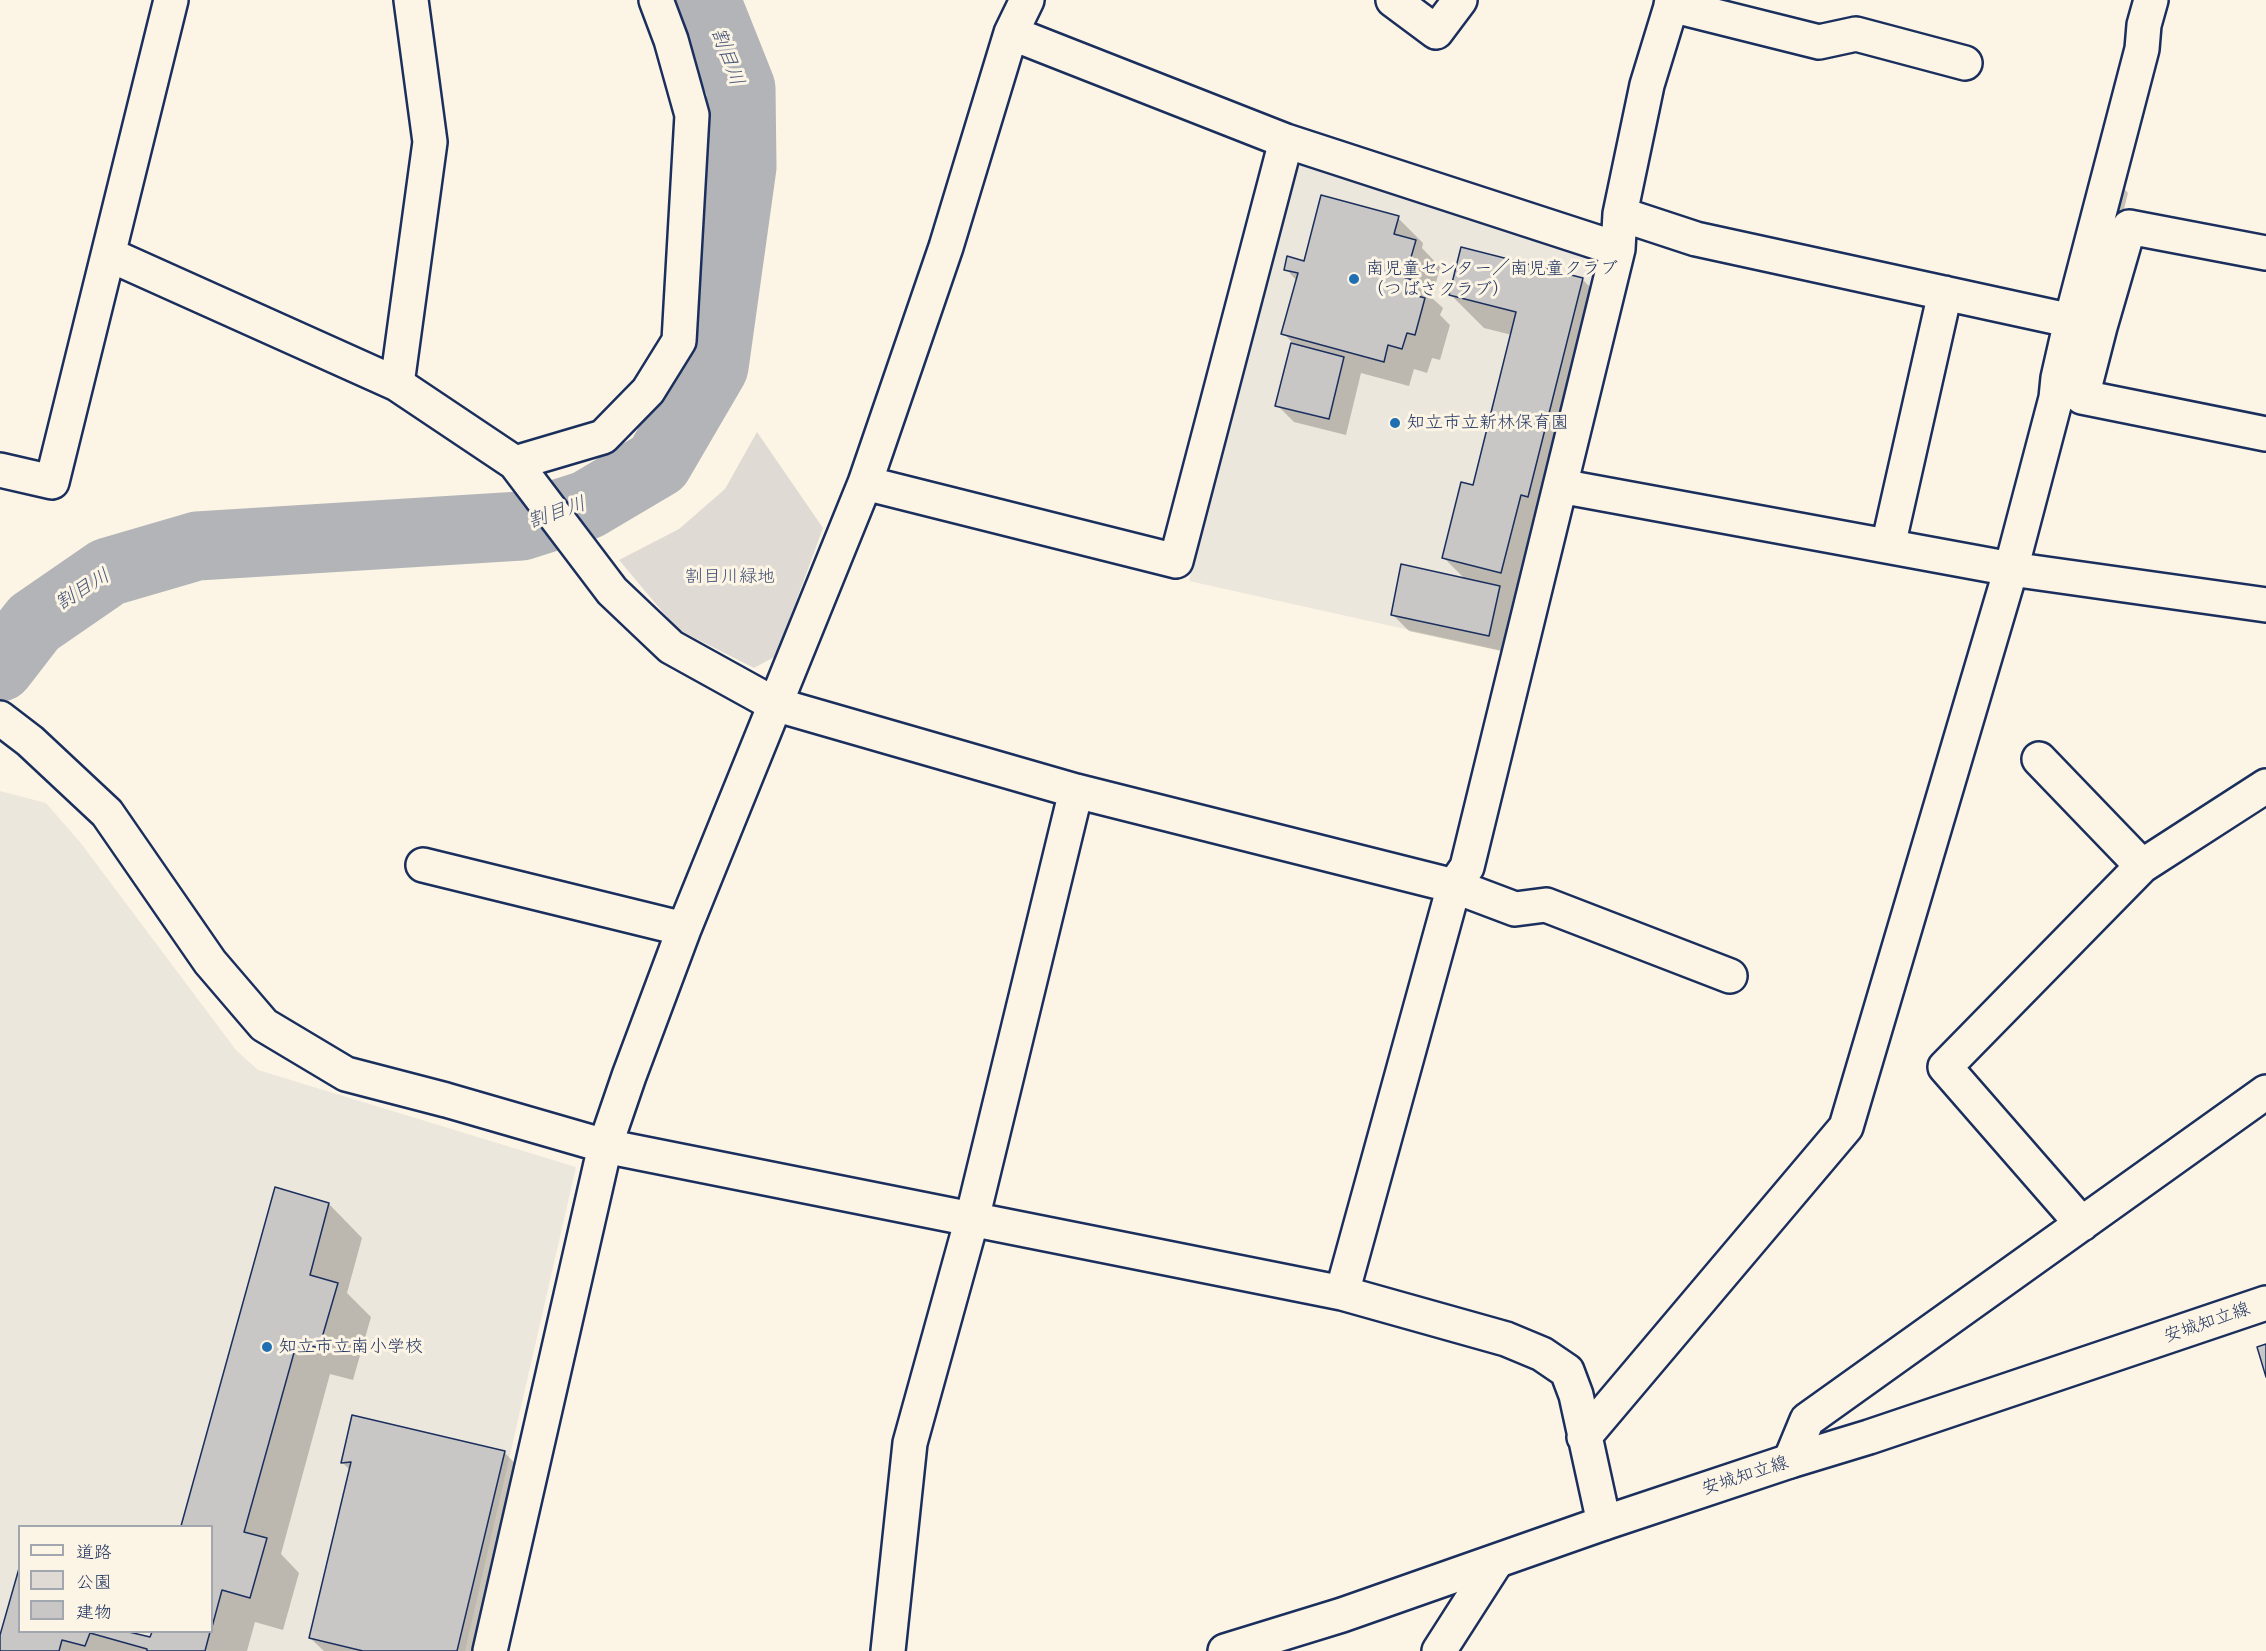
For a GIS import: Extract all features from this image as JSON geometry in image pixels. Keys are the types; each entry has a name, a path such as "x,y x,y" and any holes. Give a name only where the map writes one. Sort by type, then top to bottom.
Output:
{"street":[{"path":"0,470 52,482 110,255 171,0"},
{"path":"397,384 430,142 411,0"},
{"path":"522,473 603,437 648,391 679,341 692,116 671,40 656,0"},
{"path":"490,1651 605,1146 684,929 866,483 945,247 1011,33 1028,0"},
{"path":"1393,0 1436,32 1460,0"},
{"path":"2151,0 2144,25 2142,49 2086,324 2082,397 2266,434"},
{"path":"1342,1293 1454,886 1467,867 1618,249 1620,214 1647,85 1672,2 1819,42 1856,34 1965,63"},
{"path":"1011,33 1286,141 1618,249"},
{"path":"866,483 1176,561 1286,141"},
{"path":"1620,214 1696,239 2086,324"},
{"path":"1584,1437 1846,1128 2011,569 2056,398 2058,378 2086,324 2129,227 2266,253"},
{"path":"110,255 397,384 522,473 612,591 671,646 774,704 1076,791 1454,886 1515,909 1546,905 1730,976"},
{"path":"1888,546 1945,293"},
{"path":"1560,486 2011,569 2266,605"},
{"path":"2,725 30,741 107,813 210,962 264,1025 346,1074 605,1146 1342,1293 1506,1339 1542,1354 1567,1371 1576,1395 1604,1523"},
{"path":"2039,759 2142,866"},
{"path":"2082,1224 1945,1067 2142,866 2266,786"},
{"path":"888,1651 910,1443 972,1219 1076,791"},
{"path":"423,865 684,929"},
{"path":"1790,1461 1807,1420 2266,1092"},
{"name":"安城知立線","path":"1225,1651 1342,1615 1604,1523 1869,1437 2266,1303"},
{"path":"1439,1651 1496,1562"}],"shaded area":[{"name":"知立市立新林保育園","path":"1314,162 1589,252 1597,266 1504,651 1189,581 1298,166"},
{"name":"知立市立南小学校","path":"0,791 46,803 80,842 236,1050 258,1070 576,1167 465,1651 0,1651"}],"green space":[{"name":"割目川緑地","path":"757,432 823,528 776,656 754,668 677,629 619,560 679,529 725,489"}],"building":[{"name":"南児童センター／南児童クラブ （つばさクラブ）","path":"1321,195 1399,216 1394,234 1416,240 1405,278 1418,281 1414,295 1425,298 1415,335 1407,333 1402,349 1388,345 1384,362 1281,334 1298,273 1284,270 1287,256 1304,261"},
{"path":"1461,247 1583,278 1528,497 1521,495 1501,573 1442,558 1461,482 1473,485 1516,312 1449,295"},
{"path":"1291,343 1344,357 1329,419 1275,406"},
{"path":"1401,564 1500,586 1489,636 1391,615"},
{"path":"275,1187 329,1203 310,1275 338,1283 319,1348 297,1342 244,1532 267,1538 250,1598 222,1590 213,1623 213,1525 181,1525"},
{"path":"2266,1344 2266,1377 2257,1347"},
{"path":"352,1415 505,1451 457,1651 363,1651 309,1638 351,1462 341,1463"},
{"path":"18,1572 18,1633 90,1633 85,1646 62,1640 59,1651 0,1651 0,1635"},
{"path":"90,1633 133,1633 150,1637 152,1633 210,1633 205,1651 147,1651 147,1649"}],"waterway":[{"name":"割目川","path":"0,667 34,623 108,572 197,546 521,526 587,505 658,463 714,367 742,167 741,88 706,0"}],"place":[{"name":"南児童センター／南児童クラブ （つばさクラブ）","path":"1354,279"},
{"name":"知立市立新林保育園","path":"1395,423"},
{"name":"知立市立南小学校","path":"267,1347"}]}
